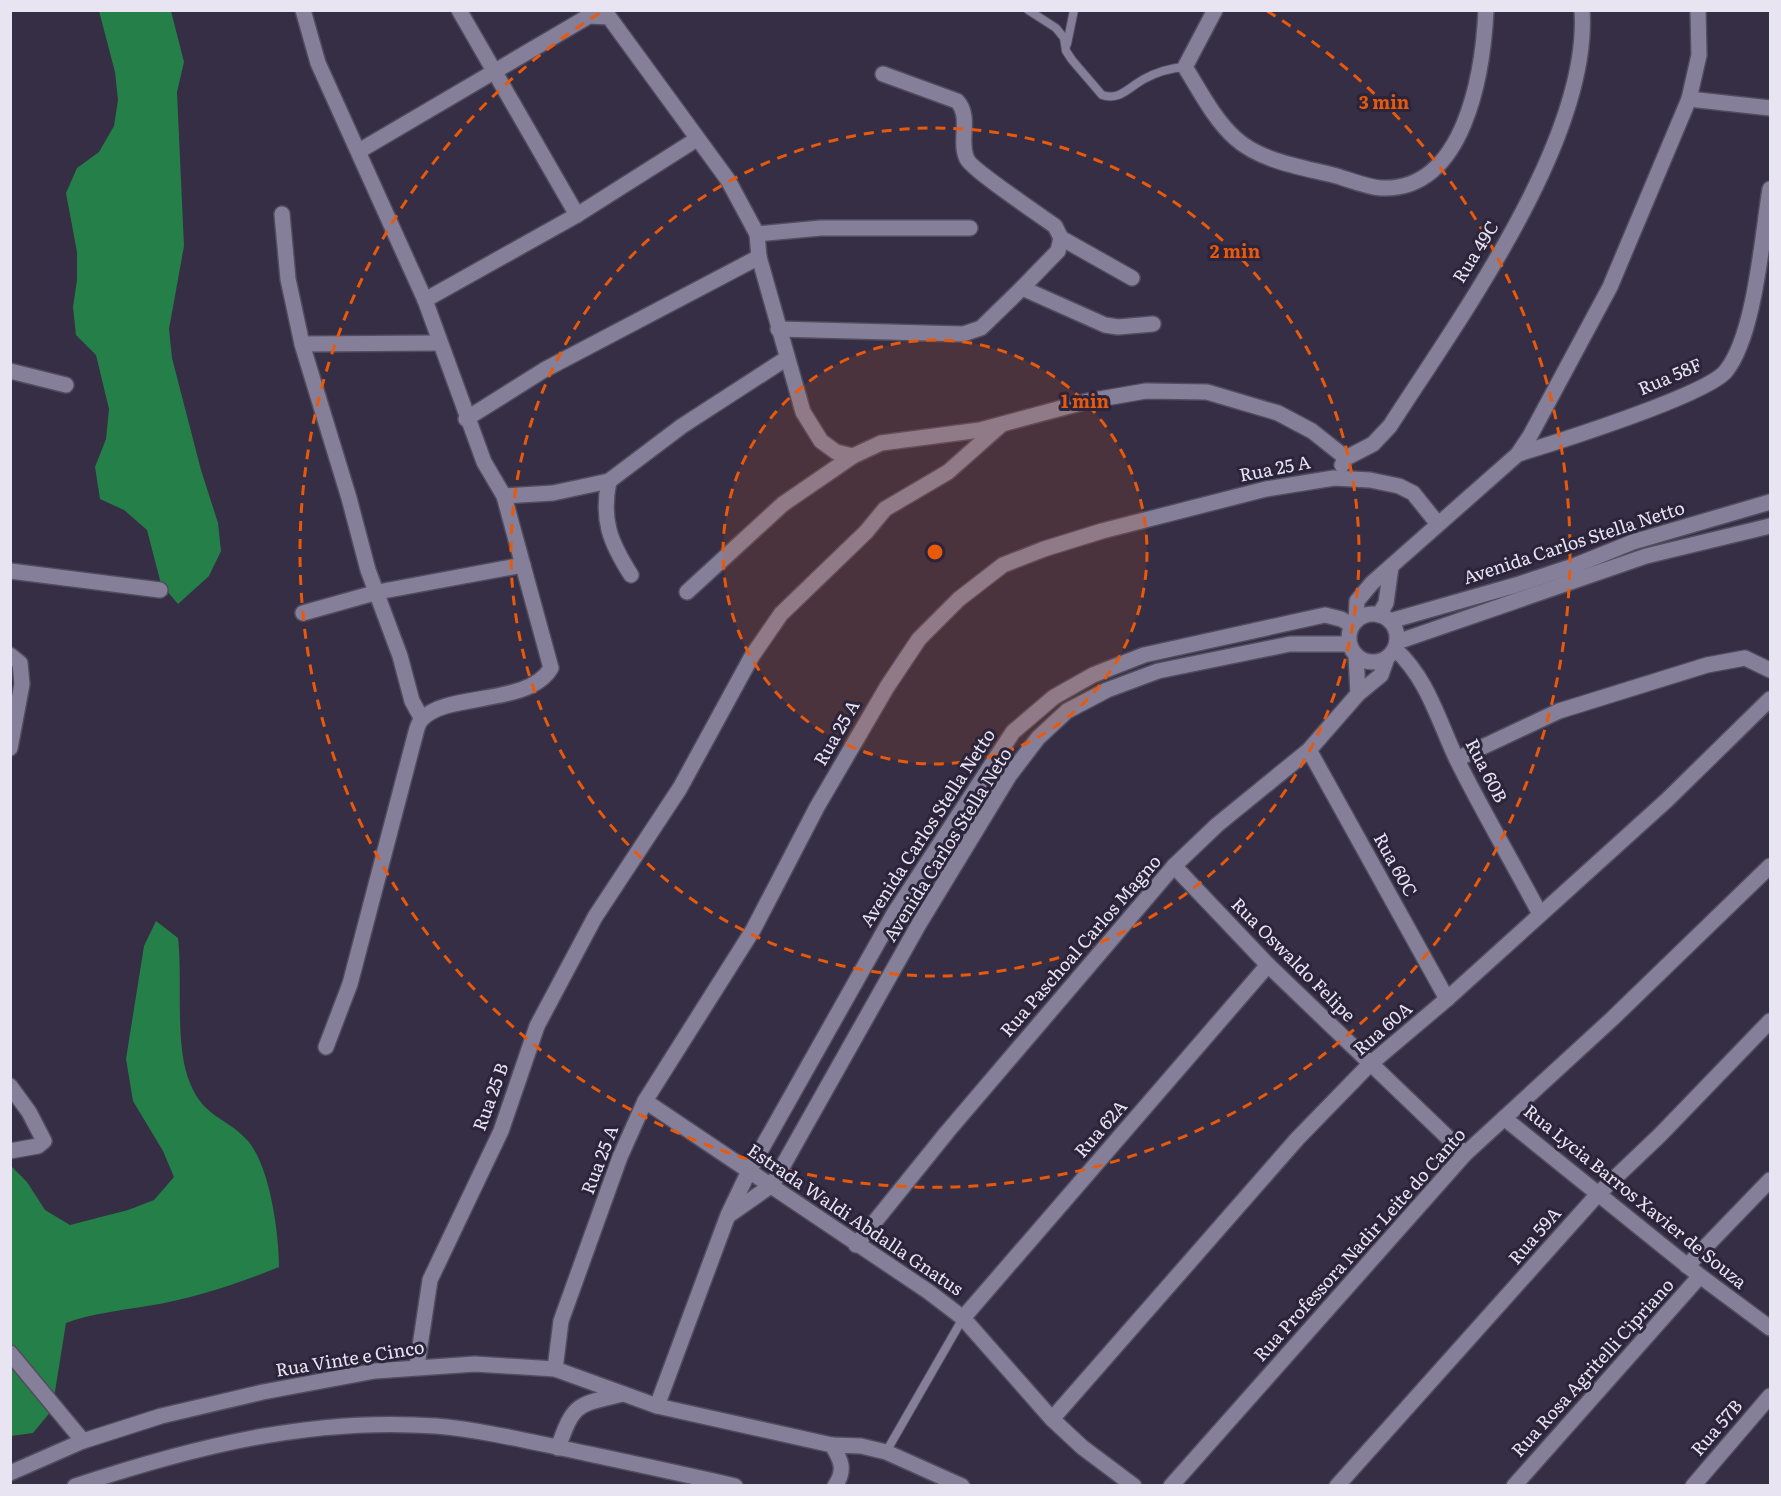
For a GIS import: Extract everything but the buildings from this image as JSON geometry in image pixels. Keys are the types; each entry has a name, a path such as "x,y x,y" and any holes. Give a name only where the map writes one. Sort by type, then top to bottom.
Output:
{"street":[{"path":"303,10 318,63 425,300 466,419 484,462 504,496 551,668 544,679 530,687 447,708 422,719 416,732 350,984 326,1047"},
{"path":"459,10 577,215"},
{"path":"1215,10 1185,67 1217,117 1236,139 1274,159 1381,188 1406,184 1432,171 1450,154 1475,93 1485,36 1486,10"},
{"name":"Rua 49C","path":"1346,458 1373,444 1390,426 1518,221 1541,175 1566,110 1579,65 1582,10"},
{"path":"1358,694 1352,650 1357,601 1438,524 1518,454 1530,436 1610,287 1689,99 1699,55 1698,10"},
{"path":"359,151 589,16 609,17 728,180 757,234 759,257 802,412 821,441 836,452 853,456"},
{"path":"883,74 957,101 963,107 965,152 973,168 1055,226 1061,238 1132,278"},
{"path":"1689,99 1770,108"},
{"path":"425,300 577,215 697,139"},
{"name":"Rua 58F","path":"1518,454 1570,438 1701,388 1725,373 1740,349 1749,317 1770,189"},
{"path":"282,214 288,279 302,344 349,498 368,570 378,592 412,701 422,719"},
{"path":"757,234 821,228 970,228"},
{"path":"778,329 963,334 981,328 1022,288 1058,251 1061,238"},
{"path":"466,419 544,370 759,257"},
{"path":"1022,288 1105,325 1118,327 1153,324"},
{"path":"302,344 440,343"},
{"path":"504,496 553,493 609,481 682,426 787,358"},
{"path":"10,371 66,385"},
{"path":"687,592 783,504 853,456 881,443 963,433 1088,401 1146,391 1207,392 1278,414 1312,431 1346,458 1334,478"},
{"name":"Rua 25 B","path":"417,1366 430,1280 501,1131 537,1026 595,917 680,788 752,656 781,614 866,532 885,509 948,472 1001,425"},
{"name":"Rua 25 A","path":"555,1369 561,1321 620,1157 645,1101 753,930 817,807 887,687 919,639 959,599 1003,565 1044,549 1102,531 1266,489 1334,478 1370,480 1399,486 1413,493 1438,524"},
{"path":"609,481 604,504 609,535 631,575"},
{"name":"Avenida Carlos Stella Netto","path":"1385,618 1516,585 1576,566 1633,542 1770,502"},
{"path":"1352,650 1374,662 1393,650 1534,595 1646,556 1770,526"},
{"path":"303,613 378,592 524,566"},
{"path":"1385,618 1391,567"},
{"path":"10,571 160,590"},
{"name":"Avenida Carlos Stella Netto","path":"749,1171 895,912 1012,732 1054,698 1094,675 1144,656 1325,615 1354,623"},
{"path":"1354,623 1367,615 1385,618 1395,627 1393,650"},
{"name":"Avenida Carlos Stella Neto","path":"728,1215 772,1185 919,924 1009,776 1038,738 1067,711 1107,690 1158,671 1290,644 1352,650"},
{"name":"Rua Paschoal Carlos Magno","path":"856,1245 948,1131 1174,866 1217,825 1308,750 1358,694 1381,675 1393,650"},
{"name":"Rua 60B","path":"1393,650 1409,662 1425,685 1457,759 1540,914"},
{"path":"1457,759 1559,711 1707,665 1770,653"},
{"path":"10,655 20,663 22,684 10,748"},
{"path":"1745,658 1770,670"},
{"name":"Rua 60A","path":"1052,1419 1298,1138 1370,1065 1447,999 1666,800 1770,699"},
{"name":"Rua 60C","path":"1308,750 1447,999"},
{"name":"Rua Oswaldo Felipe","path":"1174,866 1268,965 1465,1154"},
{"name":"Rua Professora Nadir Leite do Canto","path":"1171,1485 1465,1154 1770,866"},
{"name":"Rua 62A","path":"963,1318 1268,965"},
{"name":"Rua 59A","path":"1337,1485 1599,1194 1660,1135 1770,1021"},
{"path":"10,1086 44,1141 38,1146 10,1151"},
{"name":"Estrada Waldi Abdalla Gnatus","path":"645,1101 929,1292 963,1318 1052,1419 1089,1453 1134,1485"},
{"name":"Rua Lycia Barros Xavier de Souza","path":"1504,1118 1687,1266 1770,1328"},
{"path":"657,1406 728,1215 749,1171"},
{"name":"Rua Rosa Agritelli Cipriano","path":"1687,1266 1770,1180"},
{"name":"Rua Rosa Agritelli Cipriano","path":"1514,1485 1700,1276"},
{"path":"10,1353 83,1440"},
{"name":"Rua Vinte e Cinco","path":"10,1473 83,1440 161,1416 262,1392 364,1373 417,1366 475,1364 555,1369 657,1406 832,1445 861,1446 886,1452 962,1485"},
{"path":"558,1448 568,1417 574,1410 585,1403 622,1394"},
{"name":"Rua 57B","path":"1693,1485 1770,1396"},
{"path":"75,1485 159,1458 224,1442 364,1424 436,1426 505,1434 558,1448 735,1485"},
{"path":"832,1445 842,1462 842,1476 835,1485"}],"lane":[{"path":"1028,10 1056,28 1064,38 1066,51 1094,88 1110,98 1117,97 1157,74 1172,68 1185,67"},
{"path":"1066,51 1074,10"},
{"path":"886,1452 963,1318"}],"green space":[{"path":"99,11 171,11 184,62 177,92 184,246 169,329 172,358 201,470 218,523 221,551 209,576 178,604 161,584 147,530 124,510 100,499 95,467 106,439 109,409 96,355 76,335 73,307 77,280 77,252 66,193 77,168 99,152 114,126 118,100 115,72"},
{"path":"156,921 178,938 180,1032 185,1068 190,1083 208,1110 239,1132 255,1151 272,1200 279,1267 197,1295 66,1323 52,1410 33,1433 11,1436 10,1165 27,1182 45,1210 70,1225 128,1210 154,1200 174,1177 163,1151 133,1101 126,1059 144,946"}]}
